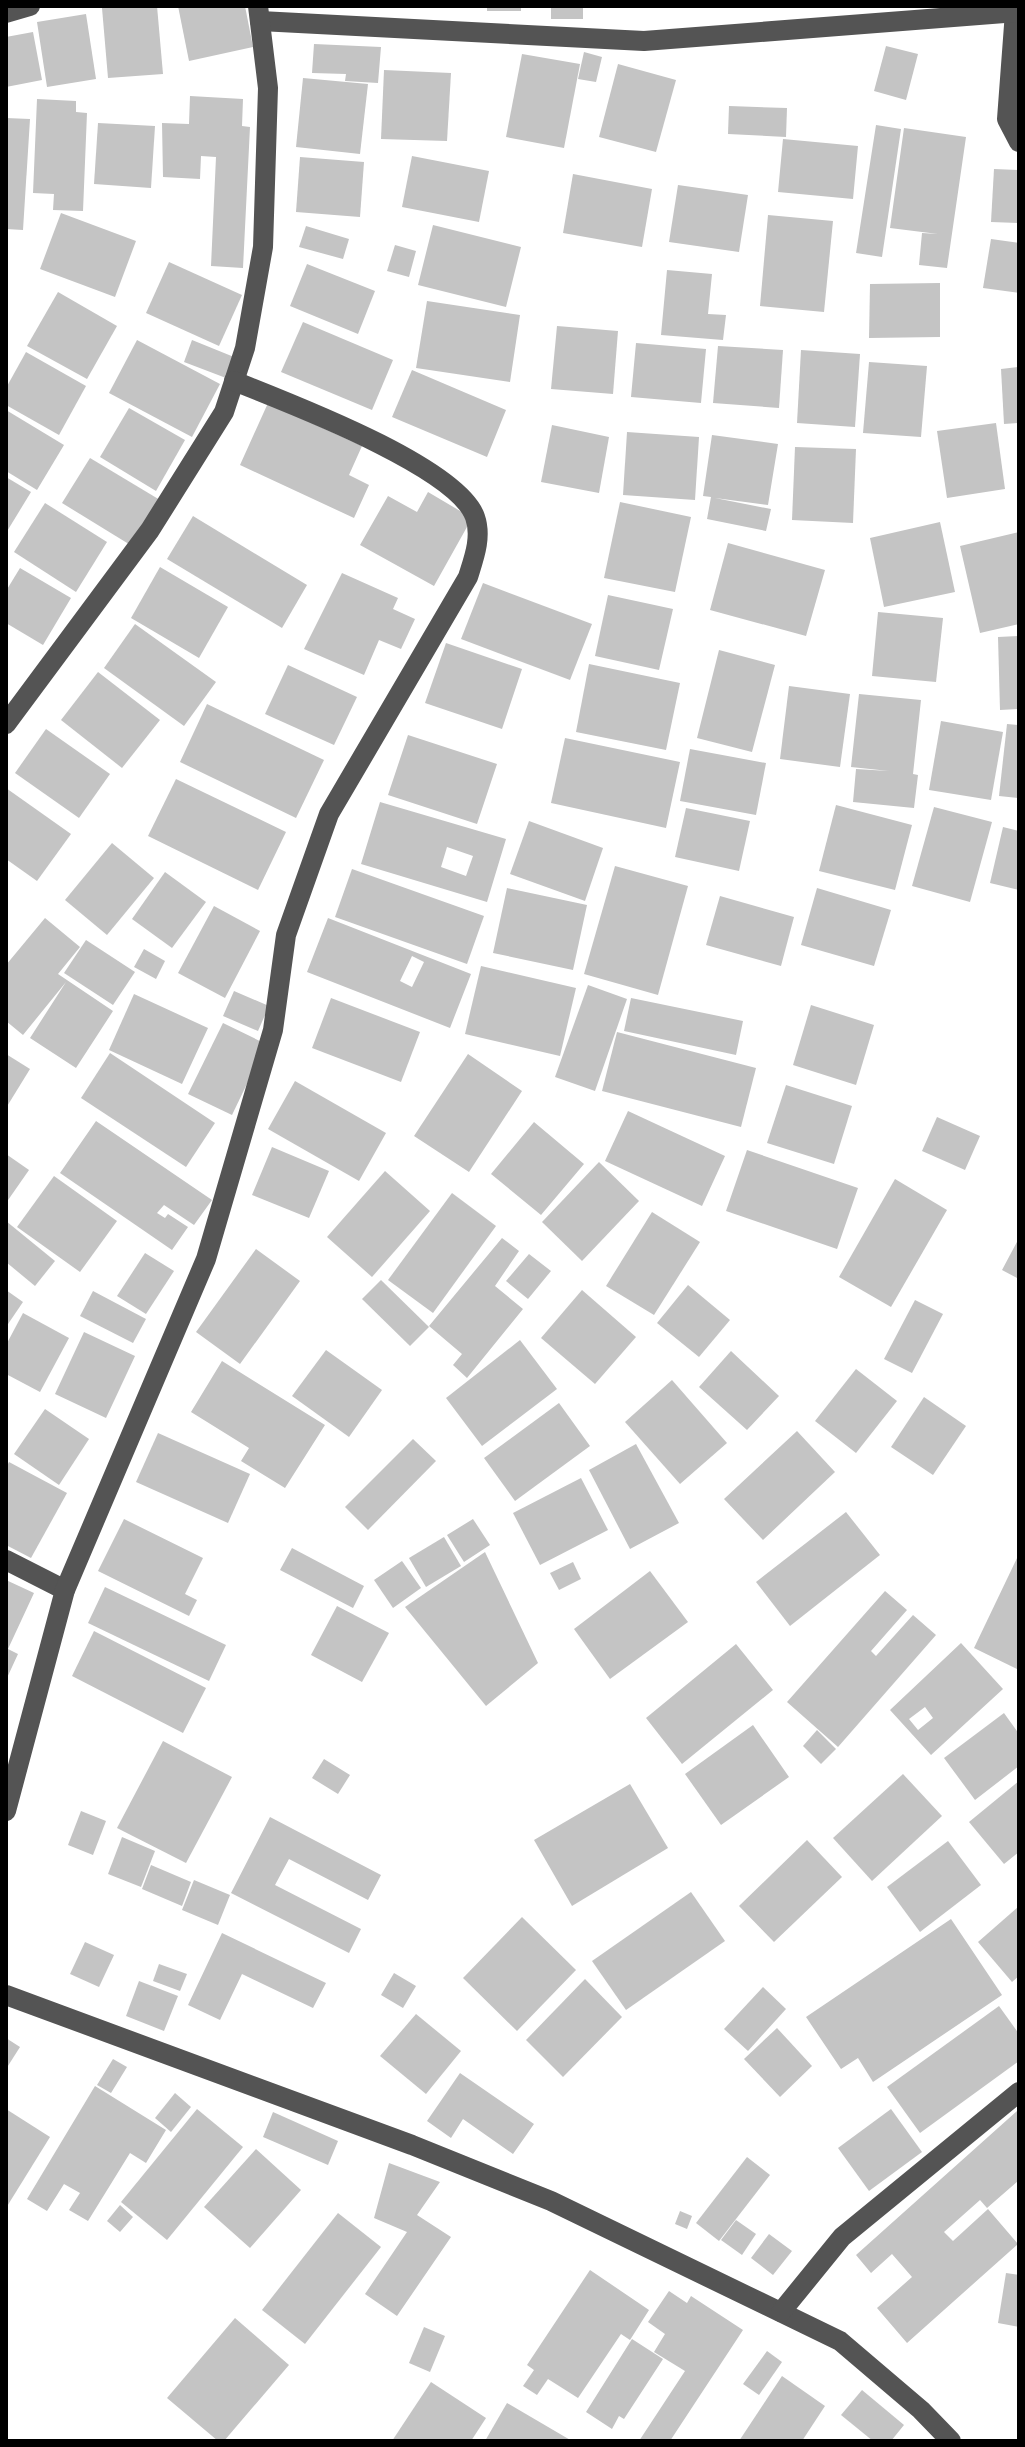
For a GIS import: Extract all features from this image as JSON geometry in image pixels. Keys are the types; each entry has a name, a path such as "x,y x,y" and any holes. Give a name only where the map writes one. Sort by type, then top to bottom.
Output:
{"street":[{"path":"6,13 30,6"},
{"path":"6,724 150,530 224,412 245,348 263,247 268,88 259,14 644,41 1017,12 1007,119 1019,142"},
{"path":"6,1811 65,1590 206,1259 273,1030 286,935 329,814 468,577 478,546 475,518 459,492 351,428 234,381"},
{"path":"6,1560 65,1590"},
{"path":"6,1995 412,2145 551,2201 840,2341 921,2410 951,2441"},
{"path":"781,2312 842,2237 1019,2092"}],"building":[{"path":"157,6 163,74 108,78 102,8"},
{"path":"178,6 245,6 253,47 189,61"},
{"path":"487,6 521,6 521,11 487,11"},
{"path":"551,6 583,6 583,19 551,19"},
{"path":"86,14 96,79 47,87 37,22"},
{"path":"33,32 42,80 6,87 6,37"},
{"path":"314,44 381,47 378,83 345,81 346,74 312,73"},
{"path":"886,46 918,54 906,100 874,91"},
{"path":"584,52 602,57 596,82 578,79"},
{"path":"522,54 580,64 564,148 506,137"},
{"path":"618,64 676,80 656,152 599,137"},
{"path":"384,70 451,73 447,141 381,139"},
{"path":"303,78 368,84 360,154 296,147"},
{"path":"190,96 243,99 242,126 250,127 243,268 211,266 216,157 201,156 200,179 163,177 162,123 189,124"},
{"path":"37,99 76,101 76,112 87,113 83,211 53,210 54,194 33,193"},
{"path":"729,106 787,108 786,137 728,134"},
{"path":"6,118 30,119 23,230 6,229"},
{"path":"98,123 155,126 151,188 94,184"},
{"path":"876,125 901,129 882,257 856,253"},
{"path":"904,128 966,137 947,268 919,265 922,233 938,234 890,228"},
{"path":"783,139 858,146 853,199 778,192"},
{"path":"412,156 489,171 479,222 402,207"},
{"path":"300,157 364,162 360,217 296,212"},
{"path":"994,169 1019,170 1019,223 991,222"},
{"path":"573,174 652,189 642,247 563,233"},
{"path":"678,185 748,195 739,252 669,242"},
{"path":"61,213 136,241 115,297 40,269"},
{"path":"768,215 833,221 824,312 760,306"},
{"path":"433,225 521,247 506,307 418,285"},
{"path":"306,226 349,239 343,259 299,247"},
{"path":"991,239 1019,243 1019,293 983,288"},
{"path":"395,245 416,251 409,277 387,271"},
{"path":"169,262 242,295 219,346 146,313"},
{"path":"307,264 375,291 358,334 290,306"},
{"path":"667,270 712,274 708,314 726,315 723,340 661,335"},
{"path":"940,283 940,337 869,338 870,284"},
{"path":"58,292 117,326 87,379 27,346"},
{"path":"427,301 520,315 510,382 416,368"},
{"path":"303,322 393,360 372,410 281,372"},
{"path":"557,326 618,331 613,394 551,389"},
{"path":"137,340 220,384 192,437 109,393"},
{"path":"192,340 234,357 226,378 184,362"},
{"path":"636,343 706,349 701,403 631,397"},
{"path":"718,346 783,350 779,408 713,403"},
{"path":"801,350 860,354 855,427 797,423"},
{"path":"26,352 86,386 59,435 6,405 6,388"},
{"path":"869,362 927,366 921,437 863,433"},
{"path":"1019,367 1019,423 1004,424 1001,369"},
{"path":"412,370 506,410 487,457 392,417"},
{"path":"268,403 362,446 349,475 369,485 354,518 240,465"},
{"path":"129,408 185,440 156,491 100,457"},
{"path":"6,410 64,445 37,490 6,471"},
{"path":"996,423 1005,489 947,498 937,431"},
{"path":"552,425 609,437 599,493 541,482"},
{"path":"627,432 699,437 695,500 623,495"},
{"path":"712,435 778,444 768,505 715,498 771,509 766,531 707,519 711,497 703,496"},
{"path":"795,447 856,449 853,523 792,520"},
{"path":"90,458 160,500 132,546 62,503"},
{"path":"6,477 31,492 6,533"},
{"path":"428,492 472,518 434,586 360,545 388,496 417,512"},
{"path":"620,502 691,517 675,592 604,578"},
{"path":"45,503 107,542 76,592 14,552"},
{"path":"193,516 307,585 282,628 167,559"},
{"path":"940,522 955,592 884,607 870,538"},
{"path":"1019,532 1019,624 980,633 960,546"},
{"path":"728,543 825,570 806,636 710,610"},
{"path":"160,567 228,607 199,658 131,618"},
{"path":"20,568 71,598 43,645 6,623 6,591"},
{"path":"342,573 398,598 393,609 415,619 401,649 379,640 364,675 304,649"},
{"path":"483,583 592,624 570,680 461,639"},
{"path":"608,595 673,609 659,670 595,656"},
{"path":"878,612 943,618 936,682 872,676"},
{"path":"135,624 216,682 184,726 104,668"},
{"path":"1019,636 1019,709 1000,710 998,637"},
{"path":"446,643 522,669 502,729 425,703"},
{"path":"719,650 775,665 752,752 697,738"},
{"path":"589,664 680,683 666,750 576,732"},
{"path":"288,665 357,697 334,745 265,714"},
{"path":"98,672 160,720 122,768 61,720"},
{"path":"789,686 850,694 840,767 780,759"},
{"path":"859,694 921,700 913,774 918,775 914,808 853,802 856,769 889,771 851,767"},
{"path":"207,704 324,760 296,818 180,762"},
{"path":"941,721 1003,732 991,800 929,790"},
{"path":"1007,724 1019,725 1019,798 999,796"},
{"path":"46,729 110,774 79,818 15,773"},
{"path":"408,735 497,764 477,824 388,795"},
{"path":"565,738 680,762 666,828 551,803"},
{"path":"690,749 766,763 756,815 680,801"},
{"path":"176,779 286,832 258,890 148,836"},
{"path":"6,788 71,834 37,881 6,859"},
{"path":"380,802 506,839 487,902 361,864","holes":["447,847 473,856 466,876 441,867"]},
{"path":"836,805 912,825 895,890 819,871"},
{"path":"934,807 992,822 970,902 912,886"},
{"path":"686,808 750,821 739,871 675,857"},
{"path":"529,821 603,848 585,901 510,874"},
{"path":"1003,827 1019,831 1019,890 990,883"},
{"path":"112,843 154,878 107,935 65,900"},
{"path":"615,866 688,886 658,995 584,974"},
{"path":"352,869 484,916 467,964 335,917"},
{"path":"165,872 206,902 172,948 132,919"},
{"path":"507,888 587,905 573,970 493,953"},
{"path":"817,888 891,910 874,966 801,945"},
{"path":"720,896 794,917 781,966 706,945"},
{"path":"214,906 260,931 225,998 178,973"},
{"path":"45,918 80,947 58,974 113,1011 76,1068 30,1038 66,982 23,1035 6,1021 6,965"},
{"path":"328,918 471,974 450,1028 307,972","holes":["412,956 424,962 412,987 400,981"]},
{"path":"86,940 135,972 113,1005 64,973"},
{"path":"144,949 165,961 156,979 134,967"},
{"path":"481,966 576,988 560,1056 465,1034"},
{"path":"588,985 627,999 595,1091 555,1077"},
{"path":"234,991 269,1006 258,1031 223,1016"},
{"path":"134,994 208,1028 182,1084 109,1050"},
{"path":"331,998 420,1032 401,1082 312,1048"},
{"path":"631,998 743,1021 736,1055 624,1031"},
{"path":"811,1005 874,1025 856,1085 793,1065"},
{"path":"223,1023 266,1044 232,1115 188,1094"},
{"path":"617,1032 756,1068 741,1127 602,1091"},
{"path":"110,1053 215,1123 186,1167 81,1098"},
{"path":"6,1054 30,1069 6,1108"},
{"path":"468,1054 522,1091 469,1172 414,1136"},
{"path":"295,1081 386,1133 359,1181 268,1129"},
{"path":"786,1085 852,1106 834,1164 767,1143"},
{"path":"628,1111 725,1156 702,1206 605,1161"},
{"path":"937,1117 980,1136 965,1170 922,1151"},
{"path":"96,1121 212,1200 194,1225 164,1205 157,1213 165,1218 168,1214 188,1227 172,1250 60,1173"},
{"path":"534,1122 584,1164 541,1215 491,1174"},
{"path":"272,1147 329,1171 309,1218 252,1195"},
{"path":"747,1150 858,1188 837,1249 726,1211"},
{"path":"6,1154 29,1170 6,1203"},
{"path":"599,1162 639,1201 582,1261 542,1222"},
{"path":"385,1171 430,1211 372,1277 327,1237"},
{"path":"54,1176 117,1221 80,1272 17,1227"},
{"path":"895,1179 947,1210 891,1307 839,1277"},
{"path":"452,1193 496,1226 433,1313 388,1280"},
{"path":"652,1212 700,1242 654,1315 606,1286"},
{"path":"6,1221 55,1261 35,1286 6,1262"},
{"path":"502,1238 519,1251 495,1286 523,1309 467,1378 453,1365 462,1354 429,1326"},
{"path":"1019,1238 1019,1279 1002,1270"},
{"path":"256,1249 300,1281 240,1364 196,1332"},
{"path":"145,1253 174,1271 146,1314 117,1296"},
{"path":"529,1254 551,1271 528,1299 506,1281"},
{"path":"381,1280 429,1327 410,1346 362,1299"},
{"path":"688,1285 730,1320 699,1357 657,1323"},
{"path":"6,1290 23,1302 6,1327"},
{"path":"582,1290 636,1337 595,1384 541,1338"},
{"path":"93,1291 146,1319 133,1343 80,1316"},
{"path":"915,1300 943,1314 912,1373 884,1359"},
{"path":"23,1313 69,1338 40,1392 6,1374 6,1345"},
{"path":"84,1332 135,1356 106,1418 55,1394"},
{"path":"520,1340 557,1389 482,1446 446,1398"},
{"path":"326,1350 382,1390 349,1437 292,1396"},
{"path":"731,1351 779,1396 747,1430 699,1387"},
{"path":"222,1361 325,1425 285,1488 241,1461 249,1448 191,1412"},
{"path":"856,1369 897,1401 856,1453 815,1421"},
{"path":"672,1380 727,1443 680,1484 625,1422"},
{"path":"924,1397 966,1426 933,1475 891,1447"},
{"path":"559,1403 590,1446 515,1501 484,1458"},
{"path":"45,1409 89,1439 59,1485 14,1454"},
{"path":"797,1431 835,1472 763,1540 724,1499"},
{"path":"158,1433 250,1474 228,1523 136,1482"},
{"path":"413,1439 436,1461 368,1530 345,1507"},
{"path":"636,1444 679,1523 630,1549 589,1470"},
{"path":"9,1462 67,1493 31,1558 6,1545 6,1468"},
{"path":"581,1478 608,1530 540,1565 513,1513"},
{"path":"846,1512 880,1555 790,1626 756,1582"},
{"path":"124,1519 203,1558 185,1594 197,1600 189,1616 98,1571"},
{"path":"473,1519 490,1545 464,1562 447,1535"},
{"path":"444,1537 461,1566 426,1587 409,1558"},
{"path":"292,1548 364,1586 353,1608 280,1570"},
{"path":"485,1552 538,1663 486,1706 405,1607"},
{"path":"1019,1554 1019,1670 974,1648"},
{"path":"402,1561 421,1588 393,1608 374,1580"},
{"path":"573,1562 581,1579 559,1590 550,1573"},
{"path":"650,1571 688,1622 610,1679 574,1629"},
{"path":"6,1580 34,1593 8,1649 18,1654 6,1680"},
{"path":"105,1587 226,1645 209,1681 88,1623"},
{"path":"885,1591 907,1610 871,1651 876,1656 913,1615 936,1635 838,1747 787,1702"},
{"path":"337,1606 389,1633 362,1682 311,1655"},
{"path":"94,1631 206,1688 183,1733 72,1676"},
{"path":"961,1643 1003,1689 931,1755 890,1710","holes":["925,1707 933,1718 918,1730 909,1719"]},
{"path":"736,1644 773,1690 682,1764 646,1718"},
{"path":"1004,1713 1019,1734 1019,1766 975,1800 944,1758"},
{"path":"753,1725 789,1777 721,1825 685,1774"},
{"path":"817,1730 836,1749 821,1764 803,1746"},
{"path":"163,1741 232,1777 186,1863 117,1828"},
{"path":"324,1759 350,1775 338,1794 312,1778"},
{"path":"903,1774 942,1816 872,1881 833,1838"},
{"path":"1019,1781 1019,1852 1004,1864 969,1822"},
{"path":"630,1784 668,1848 572,1906 534,1840"},
{"path":"81,1811 106,1821 93,1855 68,1845"},
{"path":"270,1817 381,1875 368,1900 289,1859 275,1885 361,1929 349,1953 231,1893"},
{"path":"122,1837 155,1851 141,1887 108,1874"},
{"path":"807,1840 842,1877 774,1942 739,1906"},
{"path":"948,1841 981,1885 920,1932 887,1887"},
{"path":"151,1865 191,1882 182,1906 142,1889"},
{"path":"194,1880 230,1895 218,1925 182,1910"},
{"path":"691,1892 725,1941 626,2010 592,1961"},
{"path":"1019,1906 1019,1976 1012,1982 978,1942"},
{"path":"522,1917 576,1970 517,2031 463,1978"},
{"path":"951,1919 1002,1995 873,2082 858,2058 841,2069 806,2017"},
{"path":"222,1933 326,1983 313,2008 242,1974 220,2020 188,2005"},
{"path":"85,1942 114,1955 99,1987 70,1974"},
{"path":"159,1964 187,1974 180,1991 153,1981"},
{"path":"394,1973 416,1986 403,2008 381,1995"},
{"path":"585,1979 622,2017 563,2077 526,2040"},
{"path":"139,1981 178,1996 164,2031 126,2016"},
{"path":"763,1987 786,2009 748,2051 724,2029"},
{"path":"999,2006 1019,2034 1019,2061 920,2133 887,2087"},
{"path":"416,2014 461,2051 426,2094 380,2056"},
{"path":"777,2028 812,2066 780,2097 744,2059"},
{"path":"6,2038 20,2047 6,2069"},
{"path":"113,2059 127,2067 111,2093 97,2085"},
{"path":"460,2073 534,2124 513,2154 463,2119 451,2138 427,2121"},
{"path":"95,2086 166,2130 146,2163 130,2153 88,2221 69,2210 80,2193 64,2184 47,2211 27,2199"},
{"path":"175,2093 191,2107 171,2132 155,2118"},
{"path":"6,2109 50,2137 6,2208"},
{"path":"197,2109 243,2147 167,2240 121,2202"},
{"path":"891,2109 922,2152 869,2191 838,2148"},
{"path":"1017,2111 1019,2180 987,2208 980,2200 944,2232 953,2241 988,2209 1018,2244 907,2343 877,2308 912,2277 892,2254 871,2273 856,2255"},
{"path":"273,2112 338,2141 328,2165 263,2137"},
{"path":"256,2149 301,2190 250,2248 204,2207"},
{"path":"747,2157 770,2175 719,2241 696,2223"},
{"path":"389,2163 440,2182 417,2215 451,2237 397,2316 365,2294 407,2232 374,2218"},
{"path":"120,2205 133,2217 120,2232 107,2221"},
{"path":"680,2211 692,2216 687,2229 675,2224"},
{"path":"338,2213 381,2247 305,2344 262,2310"},
{"path":"736,2220 756,2234 742,2255 721,2240"},
{"path":"769,2234 792,2251 773,2275 751,2258"},
{"path":"590,2270 649,2310 630,2340 621,2334 578,2398 548,2379 537,2395 523,2386 534,2370 527,2365"},
{"path":"1006,2273 1019,2275 1019,2327 998,2323"},
{"path":"669,2291 687,2303 691,2296 743,2330 670,2441 639,2441 685,2371 654,2352 665,2334 648,2322"},
{"path":"235,2318 289,2365 224,2441 218,2441 167,2398"},
{"path":"424,2327 445,2336 430,2372 409,2363"},
{"path":"632,2339 663,2359 624,2419 619,2416 612,2429 586,2412"},
{"path":"767,2351 782,2362 759,2395 743,2384"},
{"path":"782,2376 825,2406 802,2441 739,2441"},
{"path":"431,2382 486,2418 471,2441 392,2441"},
{"path":"862,2390 904,2425 891,2441 873,2441 841,2415"},
{"path":"507,2403 572,2441 485,2441"}]}
